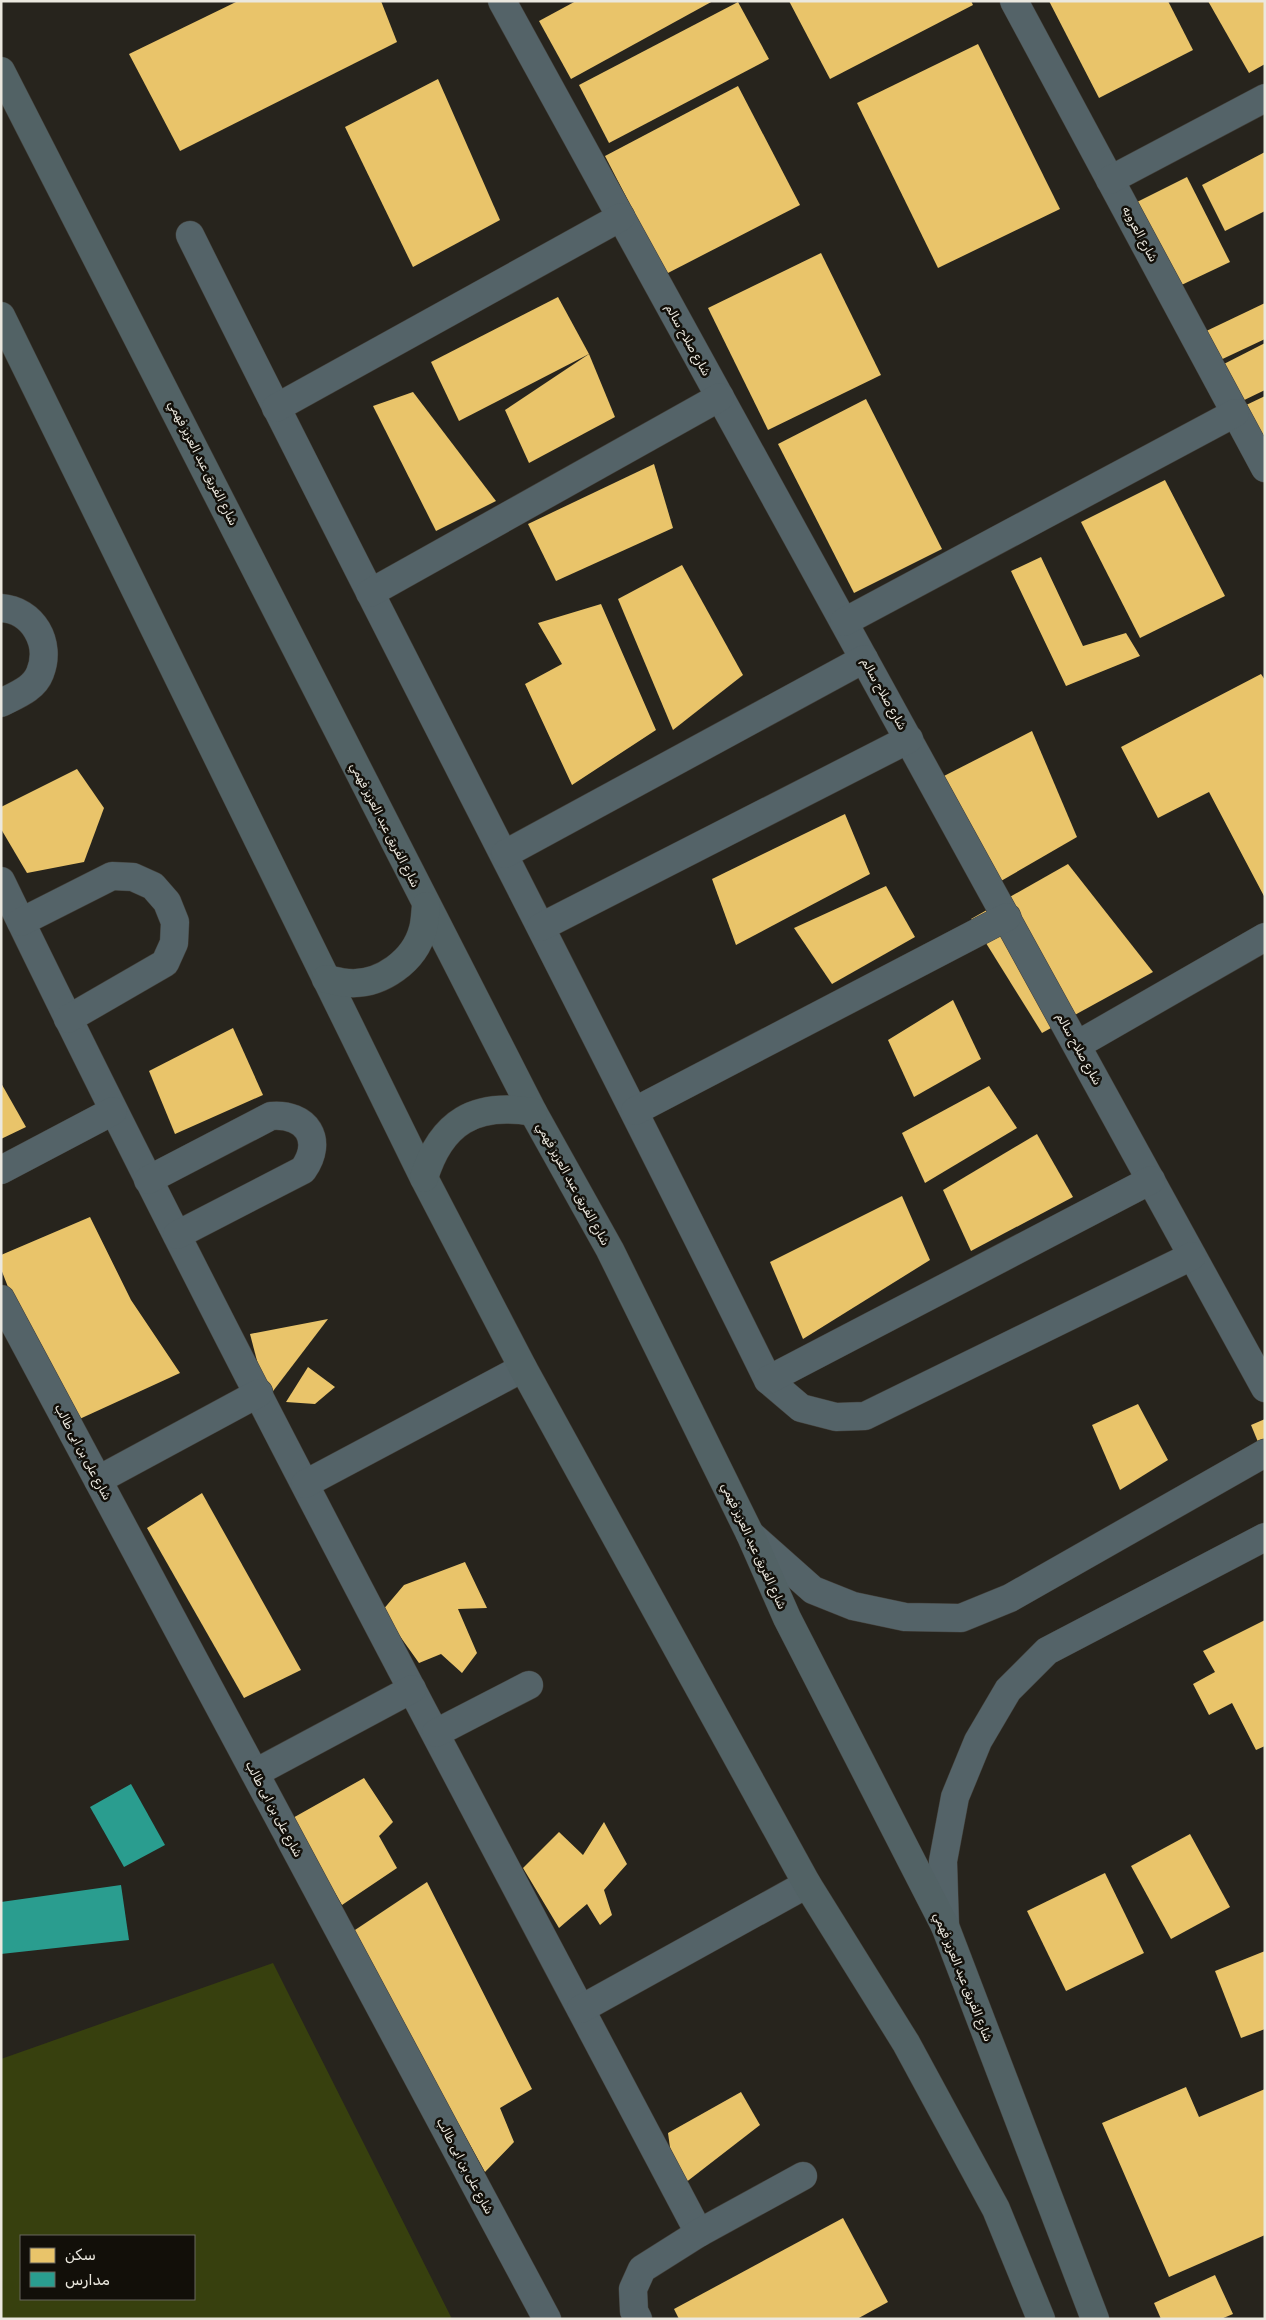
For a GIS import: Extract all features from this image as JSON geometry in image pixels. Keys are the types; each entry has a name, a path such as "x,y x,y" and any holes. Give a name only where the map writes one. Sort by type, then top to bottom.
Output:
{"main road":[{"name":"شارع الفريق عبد العزيز فهمي","path":"1,71 126,313 426,906 533,1112 610,1250 750,1534 787,1618 945,1926 1095,2319"},
{"path":"1,316 424,1178 523,1368 807,1884 906,2043 996,2209 1041,2319"},
{"path":"326,979 350,983 374,980 396,969 413,952 423,930 426,906"},
{"path":"424,1178 431,1155 444,1135 463,1120 485,1111 509,1108 533,1112"}],"street":[{"name":"شارع صلاح سالم","path":"502,1 1265,1388"},
{"name":"شارع العروبه","path":"1014,1 1263,462"},
{"path":"1110,180 1265,98"},
{"path":"276,408 621,217"},
{"path":"190,235 276,408 635,1111 768,1380 801,1408 836,1417 865,1416 1192,1256"},
{"path":"370,593 720,398"},
{"path":"844,622 1235,413"},
{"path":"1,608 10,608 29,617 41,634 45,653 40,674 27,689 1,703"},
{"path":"505,854 864,659"},
{"path":"541,927 909,739"},
{"path":"21,922 112,876 133,877 153,886 167,902 175,922 174,943 165,962 68,1018"},
{"path":"1,881 148,1180 412,1689 699,2233"},
{"path":"635,1111 1007,917"},
{"path":"1077,1045 1265,937"},
{"path":"1,1170 113,1111"},
{"path":"148,1180 271,1116 286,1114 299,1120 309,1130 313,1144 312,1158 303,1170 177,1235"},
{"path":"768,1380 1151,1180"},
{"name":"شارع على بن ابى طالب","path":"1,1299 546,2319"},
{"path":"305,1484 523,1368"},
{"path":"98,1480 259,1393"},
{"path":"750,1534 813,1590 854,1606 906,1617 961,1618 1010,1598 1265,1453"},
{"path":"945,1926 943,1861 955,1797 978,1741 1008,1690 1047,1651 1265,1537"},
{"path":"436,1733 529,1685"},
{"path":"255,1773 412,1689"},
{"path":"581,2009 807,1884"},
{"path":"638,2319 634,2311 633,2289 642,2269 699,2233 803,2176"}],"green space":[{"path":"273,1963 452,2319 1,2319 1,2059"}],"building: سكن":[{"path":"238,1 381,1 397,42 180,151 129,54"},
{"path":"576,1 713,1 571,79 539,21"},
{"path":"789,1 971,1 973,5 830,79"},
{"path":"1049,1 1168,1 1193,50 1099,98"},
{"path":"1208,1 1265,1 1265,64 1249,73"},
{"path":"738,2 769,59 609,143 579,85"},
{"path":"978,44 1060,209 938,268 857,103"},
{"path":"438,79 500,220 413,267 345,127"},
{"path":"738,86 800,205 666,274 605,156"},
{"path":"1265,152 1265,211 1225,231 1202,185"},
{"path":"1187,177 1230,262 1173,289 1131,205"},
{"path":"821,253 881,375 768,430 708,308"},
{"path":"558,297 589,354 459,421 431,362"},
{"path":"1265,303 1265,339 1214,363 1200,334"},
{"path":"1265,343 1265,390 1236,404 1218,367"},
{"path":"589,354 615,417 529,463 505,410"},
{"path":"413,392 496,501 436,531 373,406"},
{"path":"1265,396 1265,437 1258,440 1242,407"},
{"path":"866,399 942,549 854,593 778,444"},
{"path":"654,464 673,528 556,581 528,524"},
{"path":"1165,480 1225,596 1140,638 1081,522"},
{"path":"1041,557 1083,646 1126,633 1140,656 1066,686 1011,571"},
{"path":"682,565 743,675 673,730 618,599"},
{"path":"601,604 656,730 572,785 525,684 562,664 538,623"},
{"path":"1261,674 1265,680 1265,898 1209,792 1158,818 1121,747"},
{"path":"1032,731 1077,837 1001,881 942,777"},
{"path":"77,769 104,808 84,862 27,873 1,829 1,807"},
{"path":"845,814 870,874 736,945 712,879"},
{"path":"1068,864 1153,972 1042,1033 971,919"},
{"path":"886,886 915,937 832,984 794,928"},
{"path":"953,1000 981,1059 914,1097 888,1040"},
{"path":"233,1028 263,1095 175,1134 149,1071"},
{"path":"1,1083 26,1127 1,1139"},
{"path":"989,1086 1017,1128 925,1183 902,1133"},
{"path":"1037,1134 1073,1197 971,1251 943,1190"},
{"path":"902,1196 930,1260 803,1339 770,1262"},
{"path":"90,1217 131,1300 180,1373 73,1422 15,1305 1,1269 1,1255"},
{"path":"328,1319 267,1399 250,1334"},
{"path":"308,1367 335,1387 315,1404 286,1402"},
{"path":"1138,1404 1168,1460 1120,1490 1092,1425"},
{"path":"1265,1419 1265,1459 1251,1425"},
{"path":"202,1493 301,1670 244,1698 147,1528"},
{"path":"465,1562 487,1608 458,1609 477,1653 462,1673 441,1654 419,1663 382,1611 404,1585"},
{"path":"1265,1620 1265,1746 1256,1750 1232,1703 1209,1715 1193,1684 1215,1672 1203,1651"},
{"path":"364,1778 393,1822 379,1836 397,1868 342,1905 291,1819"},
{"path":"604,1822 627,1864 604,1890 612,1915 600,1925 587,1904 559,1928 523,1868 559,1832 583,1855"},
{"path":"1190,1834 1230,1907 1171,1939 1131,1866"},
{"path":"1105,1873 1144,1953 1066,1991 1027,1911"},
{"path":"427,1882 532,2089 500,2108 514,2142 485,2172 352,1932"},
{"path":"1265,1951 1265,2029 1241,2038 1215,1971"},
{"path":"1186,2087 1199,2117 1265,2089 1265,2235 1169,2277 1102,2123"},
{"path":"741,2092 760,2125 676,2190 668,2133"},
{"path":"843,2218 888,2302 857,2319 679,2319 674,2309"},
{"path":"1215,2275 1233,2314 1221,2319 1161,2319 1154,2303"}],"building: مدارس":[{"path":"131,1784 165,1845 124,1867 90,1807"},
{"path":"121,1885 129,1940 1,1954 1,1902"}]}
